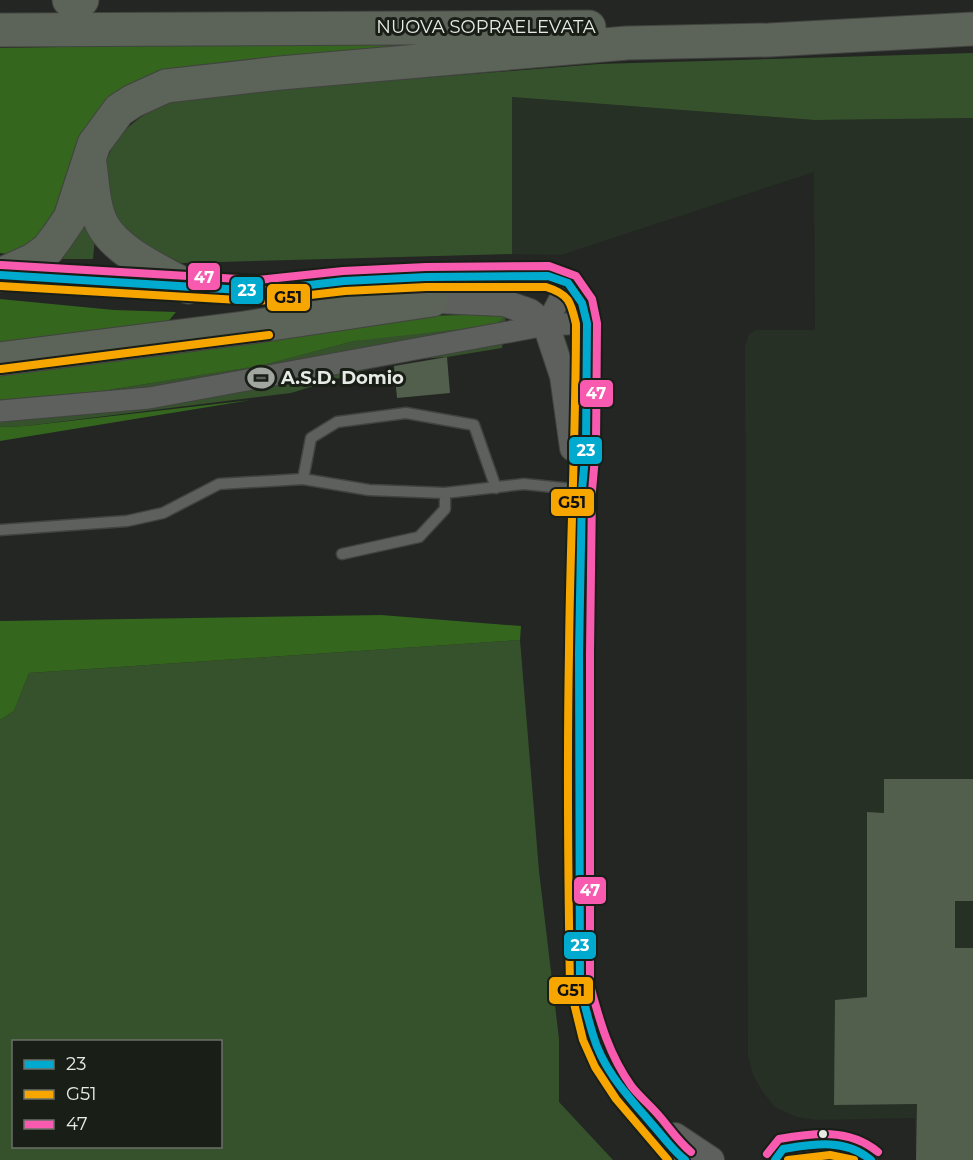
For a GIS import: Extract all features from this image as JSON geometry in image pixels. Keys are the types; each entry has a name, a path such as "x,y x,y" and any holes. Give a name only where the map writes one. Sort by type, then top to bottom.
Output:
{"highway":[{"path":"69,0 82,0"},
{"path":"0,275 33,260 48,249 57,237 70,218 94,144 119,110 166,86 280,72 627,43 769,40 973,27"},
{"name":"NUOVA SOPRAELEVATA","path":"0,30 973,27"},
{"path":"90,159 94,200 101,223 110,238 128,252 188,287"},
{"path":"0,359 244,328 432,300"}],"street":[{"path":"0,275 504,303 530,312 546,325 563,376 573,450 582,490"},
{"path":"258,291 344,281 426,277 548,276 568,283 582,303 586,323 586,446 582,490 579,653 580,986 594,1037 604,1061 624,1093 653,1125 670,1149 685,1160"},
{"path":"546,325 568,283"},
{"path":"0,411 149,398 546,325 586,323"},
{"path":"653,1125 680,1139 711,1160"}],"lane":[{"path":"303,479 311,438 337,422 406,413 474,425 496,488"},
{"path":"0,530 128,520 163,513 219,484 303,479 369,490 445,493 524,484 582,490"},
{"path":"342,554 419,537 445,509 445,493"},
{"path":"775,1160 783,1149 819,1144 851,1146 863,1151 871,1160"}],"shaded area":[{"path":"511,97 814,120 973,118 973,1160 916,1160 915,1118 817,1120 796,1117 775,1107 762,1091 753,1075 748,1056 745,346 749,334 756,330 815,330 814,172 561,255 512,254"}],"green space":[{"path":"342,42 450,45 115,95 82,132 61,207 44,233 13,255 0,253 0,48"},
{"path":"973,53 973,118 814,120 512,97 512,254 181,263 119,232 101,184 110,152 124,131 155,109 179,97 599,64"},
{"path":"83,225 95,237 93,259 58,259"},
{"path":"0,299 114,310 176,312 165,325 0,347"},
{"name":"A.S.D. Domio","path":"506,314 502,348 447,357 394,361 291,393 26,426 0,427 0,400 102,391 262,365 354,341"},
{"path":"506,314 496,325 354,341 263,365 102,391 0,400 0,372 421,316"},
{"path":"251,400 0,441 0,427"},
{"path":"381,615 521,626 520,640 29,673 14,711 0,720 0,621"},
{"path":"520,640 539,871 559,1039 559,1102 613,1160 0,1160 0,720 14,711 29,673"}],"building":[{"path":"447,357 450,393 397,398 394,366"},
{"path":"884,779 973,779 973,901 955,901 955,948 973,948 973,1160 916,1160 917,1104 834,1105 835,1000 867,997 867,812 884,813"}],"transit line":[{"name":"47","path":"1,265 258,280 343,271 426,267 549,266 576,276 592,299 597,323 590,653 590,985 606,1038 624,1075 635,1091 691,1152"},
{"name":"23","path":"0,275 258,291 344,281 426,277 548,276 568,283 582,303 587,323 586,446 582,490 579,653 580,986 589,1023 603,1060 634,1103 685,1160"},
{"name":"G51","path":"0,286 258,301 345,291 426,287 546,287 560,293 568,300 576,324 568,693 570,987 583,1040 595,1067 616,1099 668,1160"},
{"name":"G51","path":"1,369 269,335"},
{"name":"47","path":"767,1154 779,1139 818,1134 855,1139 878,1152"},
{"name":"23","path":"775,1160 783,1149 818,1144 851,1148 871,1160"},
{"name":"G51","path":"788,1160 830,1155 854,1160"}],"place":[{"name":"A.S.D. Domio","path":"261,378"}]}
